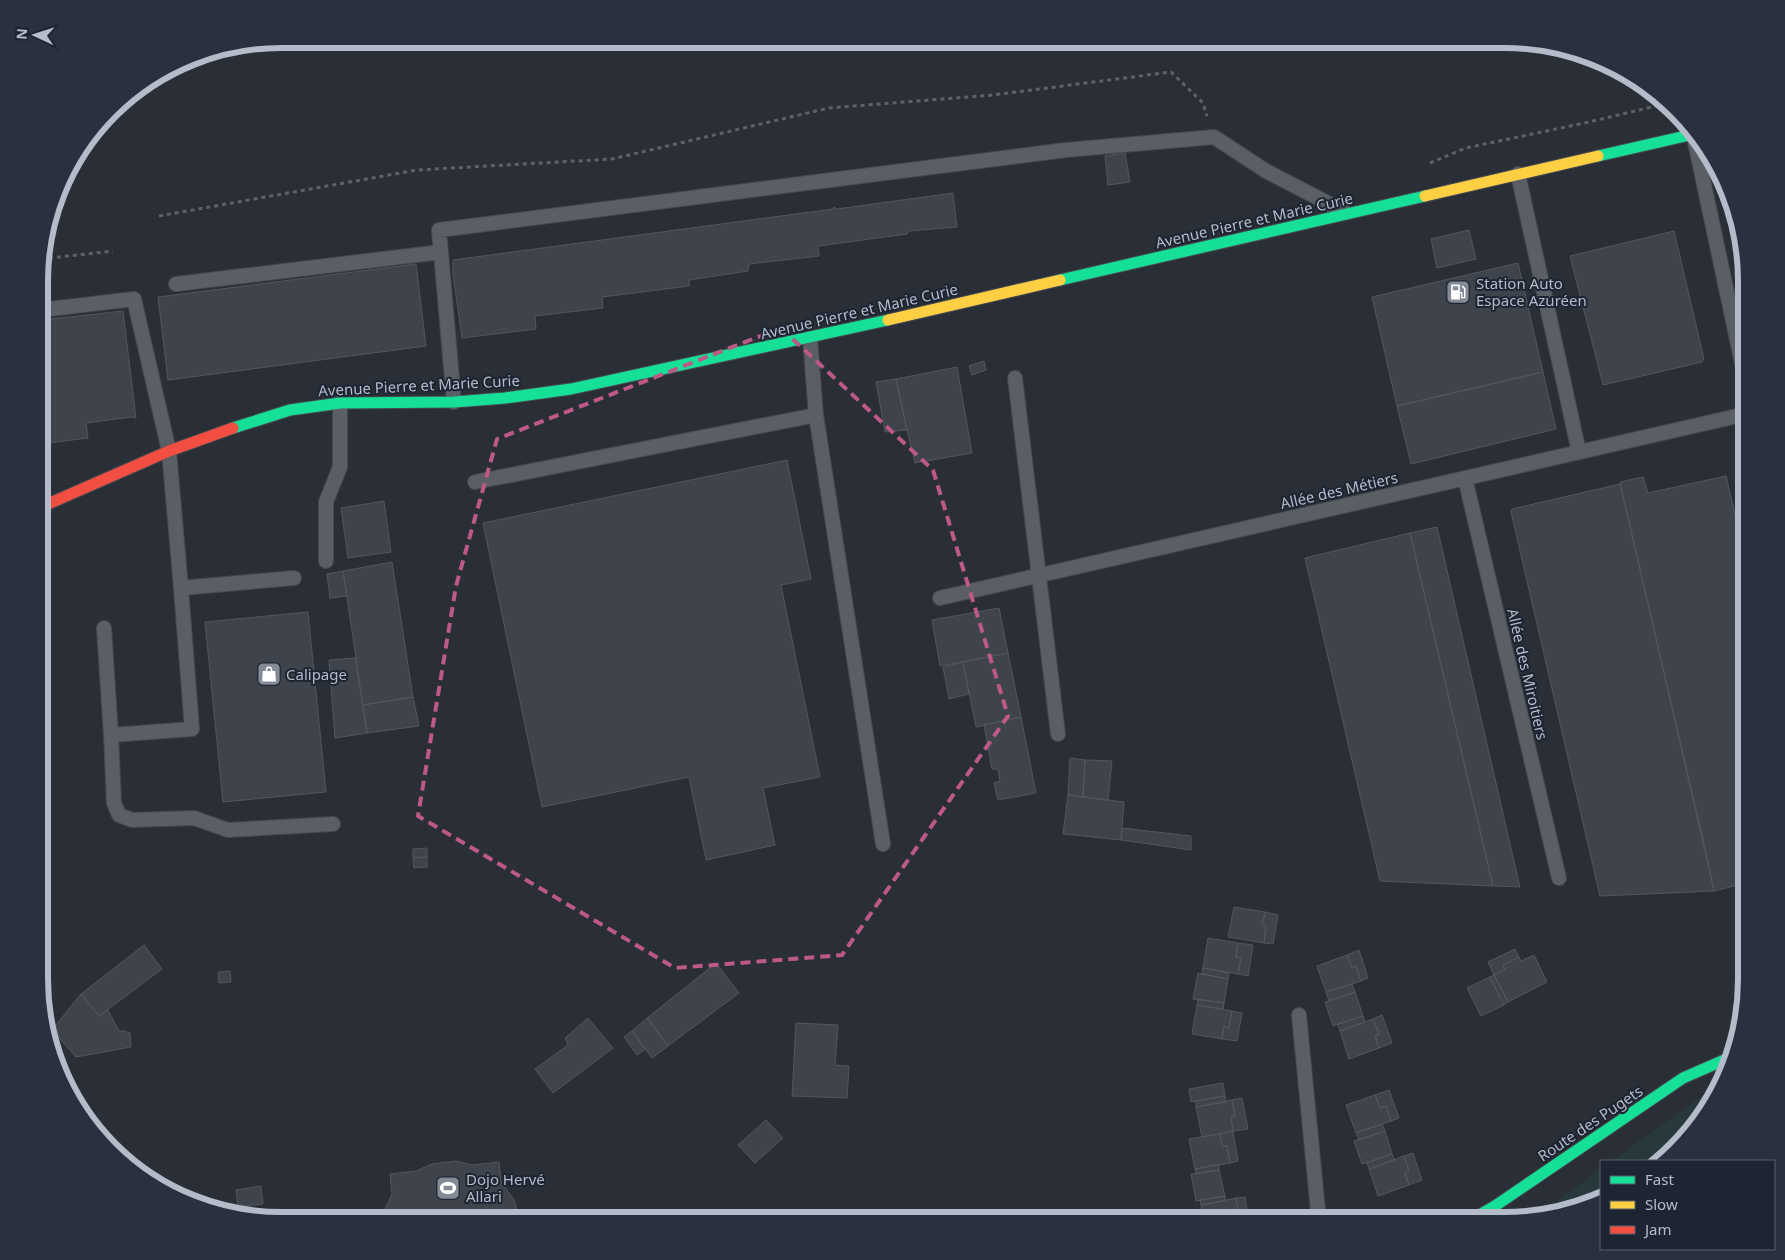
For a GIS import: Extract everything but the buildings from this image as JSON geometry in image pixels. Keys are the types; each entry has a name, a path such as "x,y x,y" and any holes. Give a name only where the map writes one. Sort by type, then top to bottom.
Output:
{"main road":[{"name":"Avenue Pierre et Marie Curie","path":"48,504 169,451 244,424 290,410 340,403 454,402 505,398 571,389 810,338 1687,136"},
{"name":"Route des Pugets","path":"1485,1212 1683,1078 1723,1061"}],"lane":[{"path":"454,402 439,230 1066,150 1214,137 1266,171 1347,213"},
{"path":"1696,149 1738,344"},
{"path":"1518,174 1579,452"},
{"path":"176,284 441,252"},
{"path":"48,309 134,299 169,451 192,729 111,735"},
{"path":"810,338 816,415 883,844"},
{"path":"1014,378 1058,734"},
{"path":"326,562 326,502 340,467 340,403"},
{"path":"475,482 816,415"},
{"name":"Allée des Métiers","path":"940,598 1738,416"},
{"name":"Allée des Miroitiers","path":"1465,478 1559,878"},
{"path":"181,588 294,578"},
{"path":"104,628 114,803 119,816 132,820 194,818 228,830 333,824"},
{"path":"1299,1015 1318,1212"}],"path":[{"path":"159,216 417,170 612,159 829,108 993,95 1172,72 1203,103 1214,137"},
{"path":"1424,165 1466,148 1658,105"},
{"path":"48,258 113,251"}],"highlighted area":[{"path":"781,328 933,470 1008,716 842,955 675,968 418,816 456,586 497,439"}],"shaded area":[{"path":"1707,1093 1680,1133 1651,1160 1613,1160"},
{"path":"1600,1170 1600,1192 1565,1205 1551,1208 1550,1206"}],"traffic: fast":[{"path":"1598,156 1687,136"},
{"path":"1060,280 1425,196"},
{"path":"233,428 290,410 340,403 454,402 505,398 571,389 888,320"},
{"path":"1485,1212 1683,1078 1723,1061"}],"traffic: slow":[{"path":"1425,196 1598,156"},
{"path":"888,320 1060,280"}],"traffic: jam":[{"path":"48,504 169,451 233,428"}],"place":[{"name":"Station Auto Espace Azuréen","path":"1458,292"},
{"name":"Calipage","path":"269,674"},
{"name":"Dojo Hervé Allari","path":"448,1188"}]}
